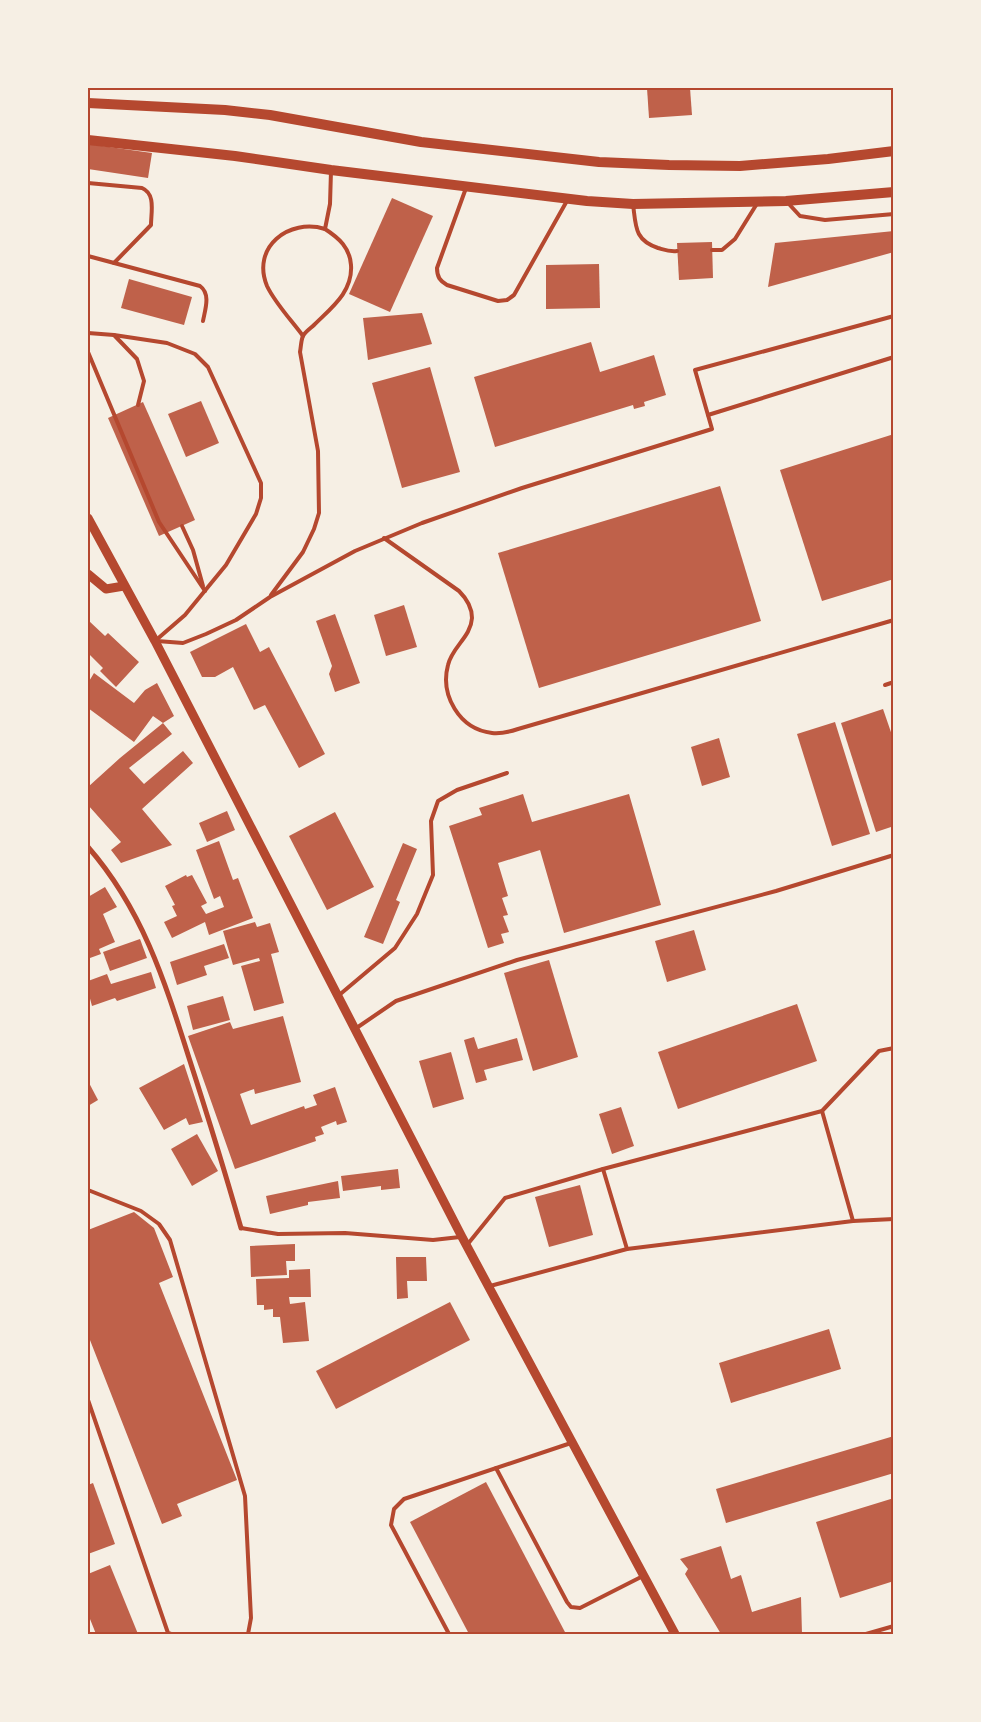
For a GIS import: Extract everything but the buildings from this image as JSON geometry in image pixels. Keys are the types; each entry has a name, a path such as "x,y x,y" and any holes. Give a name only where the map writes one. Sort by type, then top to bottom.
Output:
{"main road":[{"path":"88,103 270,115 421,142 599,162 740,166 828,159 894,151"},
{"path":"88,140 235,156 331,170 568,199 633,204 786,202 894,192"}],"street":[{"path":"88,518 155,641 464,1241 674,1634"},
{"path":"88,574 106,589 124,586"},
{"path":"88,847 102,862 140,923 165,981 214,1134 241,1228"}],"lane":[{"path":"326,229 330,204 331,170"},
{"path":"88,183 142,188 148,191 151,196 151,225 114,263"},
{"path":"466,187 437,268 438,277 447,286 498,301 507,300 514,295 568,199"},
{"path":"712,250 722,250 735,238 758,202"},
{"path":"786,202 800,216 825,220 894,214"},
{"path":"633,204 636,227 640,238 649,245 671,252 677,251"},
{"path":"270,597 303,552 319,513 318,451 300,352 303,336 342,297 350,278 351,260 347,248 336,236 326,229 316,226 305,226 288,230 274,240 265,260 264,272 267,286 303,336"},
{"path":"88,256 203,288 206,297 203,321"},
{"path":"155,641 183,644 236,620 270,597 355,551 422,523 522,488 712,429 695,370 894,316"},
{"path":"88,333 167,343 195,354 208,367 261,483 261,498 256,514 226,565 185,615 155,641"},
{"path":"114,335 137,359 144,381 138,405"},
{"path":"88,352 159,522 205,591"},
{"path":"708,415 894,358"},
{"path":"182,526 193,550 205,591"},
{"path":"384,538 459,591 468,602 472,618 470,628 453,652 448,663 446,675 447,695 456,712 463,720 491,733 505,733 894,620"},
{"path":"885,684 894,682"},
{"path":"338,996 395,948 417,914 433,875 431,821 438,801 457,790 508,773"},
{"path":"355,1029 396,1001 517,960 776,891 894,854"},
{"path":"241,1228 278,1234 344,1233 464,1241 505,1198 603,1169 822,1111 879,1052 894,1048"},
{"path":"822,1111 854,1221"},
{"path":"603,1169 628,1249"},
{"path":"88,1190 141,1211 159,1224 170,1240 245,1496 251,1618 248,1634"},
{"path":"489,1286 628,1249 854,1221 894,1220"},
{"path":"88,1400 168,1632 171,1634"},
{"path":"449,1634 391,1525 394,1509 404,1499 572,1443"},
{"path":"496,1468 571,1607 580,1608 643,1576"},
{"path":"866,1634 894,1626"}]}
